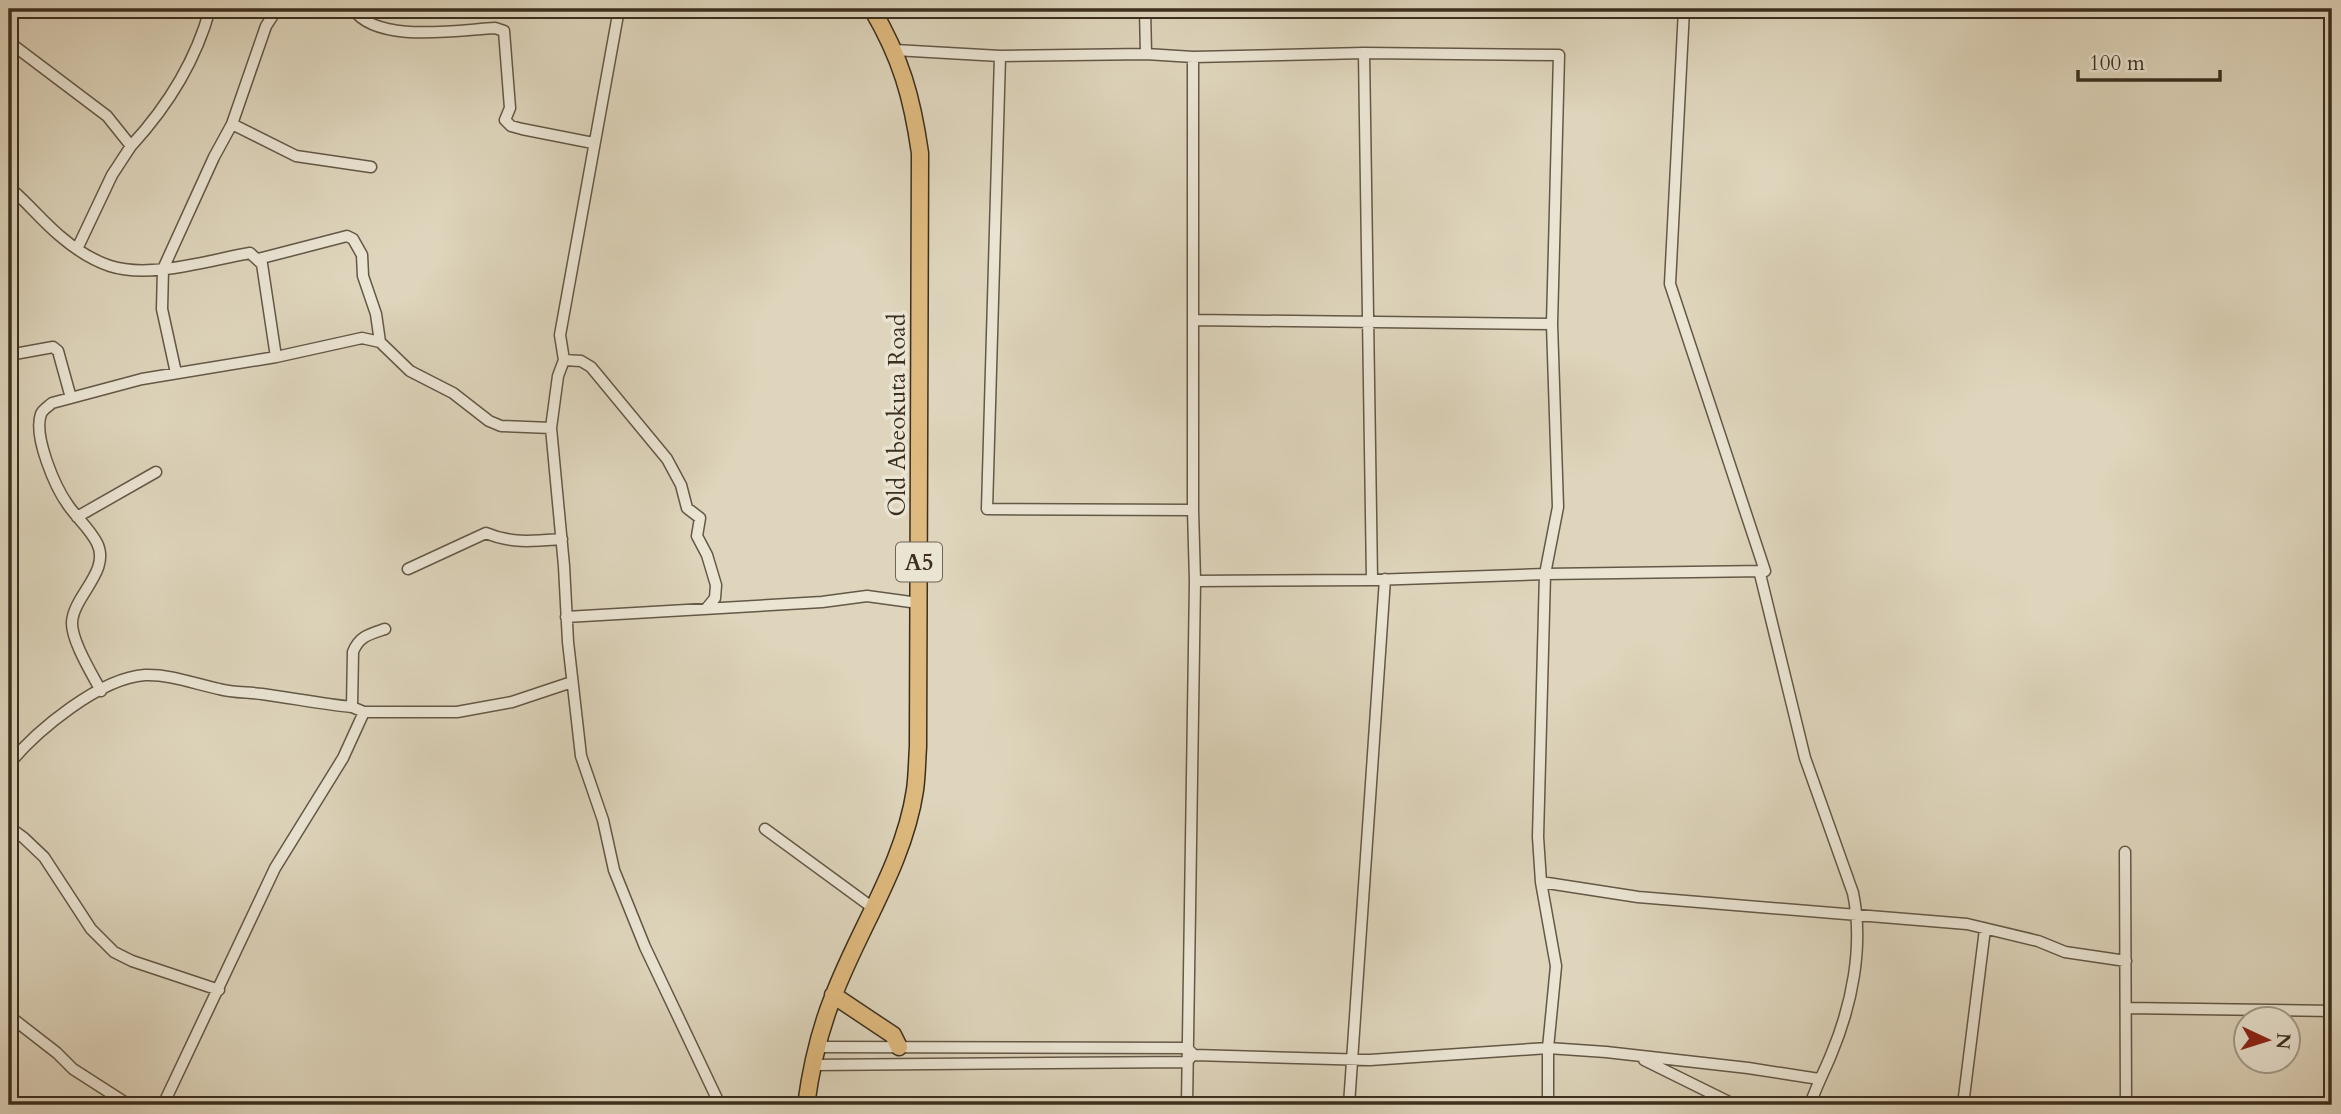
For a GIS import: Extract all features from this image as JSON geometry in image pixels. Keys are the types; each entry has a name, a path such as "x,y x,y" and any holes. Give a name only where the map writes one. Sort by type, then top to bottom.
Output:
{"highway":[{"name":"Old Abeokuta Road","path":"806,1105 812,1065 833,995 904,832 915,791 919,722 920,153 914,108 895,50 872,9"},
{"path":"833,995 893,1035 899,1047"}],"street":[{"path":"77,248 112,176 178,84 205,28 210,9"},
{"path":"176,373 162,309 163,269 232,124 266,26 277,9"},
{"path":"353,9 370,25 389,30 495,28 504,31 510,108 505,120 511,126 522,129 593,143"},
{"path":"619,9 560,335 564,360 558,376 551,428 562,539 566,617 581,755 603,820 614,870 645,947 720,1105"},
{"path":"1145,9 1146,54"},
{"path":"1684,9 1670,284 1765,571"},
{"path":"9,42 107,116 131,146"},
{"path":"895,50 1000,56 1146,54 1193,57 1364,53 1559,55 1552,324 1558,507 1545,574 1538,837 1541,882 1556,966 1548,1048 1548,1105"},
{"path":"1364,53 1372,580"},
{"path":"1000,56 987,509 1193,510"},
{"path":"1187,1105 1190,1055 1195,581 1193,57"},
{"path":"232,124 296,156 371,167"},
{"path":"9,187 59,235 108,266 119,269 163,269 250,253 258,258 276,356"},
{"path":"258,258 347,236 353,239 362,255 363,276 376,314 380,342"},
{"path":"1193,320 1552,324"},
{"path":"101,691 74,634 72,621 101,559 98,545 66,502 53,475 40,431 42,411 52,404 176,373 371,338 380,342 410,371 446,388 489,421 501,426 551,428"},
{"path":"9,355 53,347 58,351 71,398"},
{"path":"564,360 581,361 591,367 667,459 681,485 687,508 700,517 697,536 707,555 716,584 715,598 706,608"},
{"path":"76,517 156,472"},
{"path":"408,569 486,533 502,540 526,542 562,539"},
{"path":"1195,581 1372,580 1765,571"},
{"path":"1765,571 1760,574 1799,736 1846,870 1857,913 1859,934 1849,1001 1832,1053 1810,1105"},
{"path":"1349,1105 1385,579"},
{"path":"566,617 822,603 867,596 918,603"},
{"path":"352,707 353,652 356,643 361,637 385,629"},
{"path":"9,764 44,726 126,678 146,675 168,677 222,690 352,707 364,712 457,712 512,702 572,682"},
{"path":"163,1105 275,868 343,758 364,712"},
{"path":"9,827 44,857 90,929 114,952 131,961 219,990"},
{"path":"765,829 873,908"},
{"path":"2125,852 2126,1105"},
{"path":"1541,882 1638,897 1967,924 2038,942 2065,952 2126,961"},
{"path":"1963,1105 1985,929"},
{"path":"9,1004 12,1018 73,1069 129,1105"},
{"path":"2126,1008 2332,1012"},
{"path":"817,1047 1352,1060 1548,1048 1634,1055 1819,1079"},
{"path":"896,1065 899,1047"},
{"path":"812,1065 896,1065 1190,1055"},
{"path":"1634,1055 1735,1105"}]}
